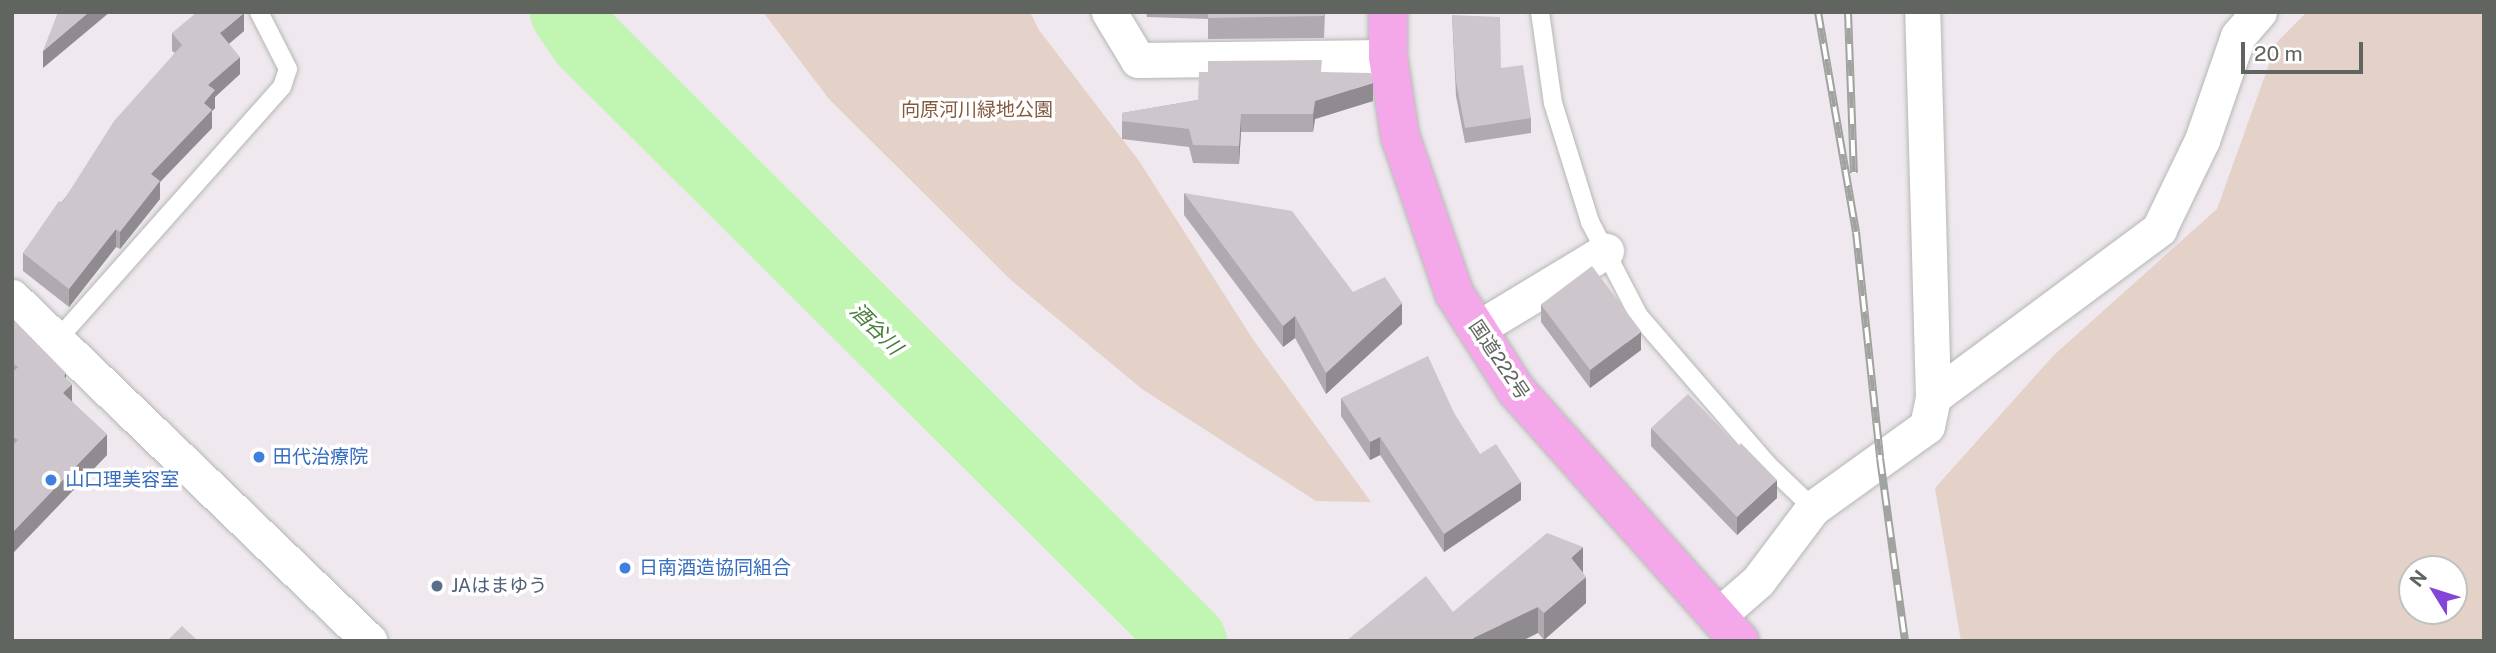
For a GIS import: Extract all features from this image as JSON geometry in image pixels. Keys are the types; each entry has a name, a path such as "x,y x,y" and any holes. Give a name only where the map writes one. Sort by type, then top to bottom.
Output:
{"highway":[{"name":"国道222号","path":"1388,12 1388,57 1400,136 1454,293 1516,390 1729,628"}],"street":[{"path":"1109,12 1138,61 1388,57"},
{"path":"1729,628 1758,581 1814,508 1927,426 1933,397 1922,12"},
{"path":"1933,397 2159,229 2202,140 2238,36 2259,12"},
{"path":"1477,329 1605,251"},
{"path":"12,297 369,641"}],"lane":[{"path":"58,340 282,87 288,69 259,12"},
{"path":"1540,12 1553,103 1590,222 1639,316 1768,464 1814,508"}],"green space":[{"name":"向原河川緑地公園","path":"763,12 1030,12 1039,30 1139,161 1254,341 1371,502 1316,501 1142,389 1012,281 829,99"},
{"path":"2307,12 2484,12 2484,641 1961,641 1935,488 2054,355 2217,209 2277,42"}],"building":[{"path":"58,12 89,12 43,51"},
{"path":"197,12 244,12 220,33 240,57 208,85 215,90 204,103 212,110 151,174 160,181 120,232 116,229 69,289 23,253 59,201 62,203 114,121 182,45 172,33"},
{"path":"1208,12 1324,12 1324,16 1208,18"},
{"path":"1452,15 1500,17 1501,68 1523,65 1531,118 1465,128 1456,81"},
{"path":"1322,60 1321,72 1371,73 1373,83 1315,101 1313,114 1241,114 1239,146 1193,145 1189,129 1122,121 1122,113 1198,100 1199,72 1208,72 1208,61"},
{"path":"1184,193 1292,211 1353,292 1385,277 1402,303 1326,373 1295,316 1283,326"},
{"path":"1592,266 1641,331 1590,370 1541,305"},
{"path":"12,318 66,373 64,376 72,384 63,393 107,434 12,533 12,446 18,440 12,436 12,373 18,367 12,363"},
{"path":"1428,356 1454,413 1480,454 1496,444 1521,482 1444,534 1380,437 1370,442 1341,398"},
{"path":"1688,394 1738,446 1741,443 1777,480 1737,517 1651,428"},
{"path":"1547,533 1583,547 1571,558 1586,577 1544,613 1538,607 1473,638 1475,641 1346,641 1426,576 1453,612"},
{"path":"182,626 198,641 167,641"}],"waterway":[{"name":"酒谷川","path":"567,12 586,40 1190,641"}],"railway":[{"path":"1818,12 1856,232 1880,458 1905,641"},
{"path":"1848,12 1854,173"}],"place":[{"name":"田代治療院","path":"259,457"},
{"name":"山口理美容室","path":"51,480"},
{"name":"日南酒造協同組合","path":"625,568"},
{"name":"JAはまゆう","path":"437,586"}]}
